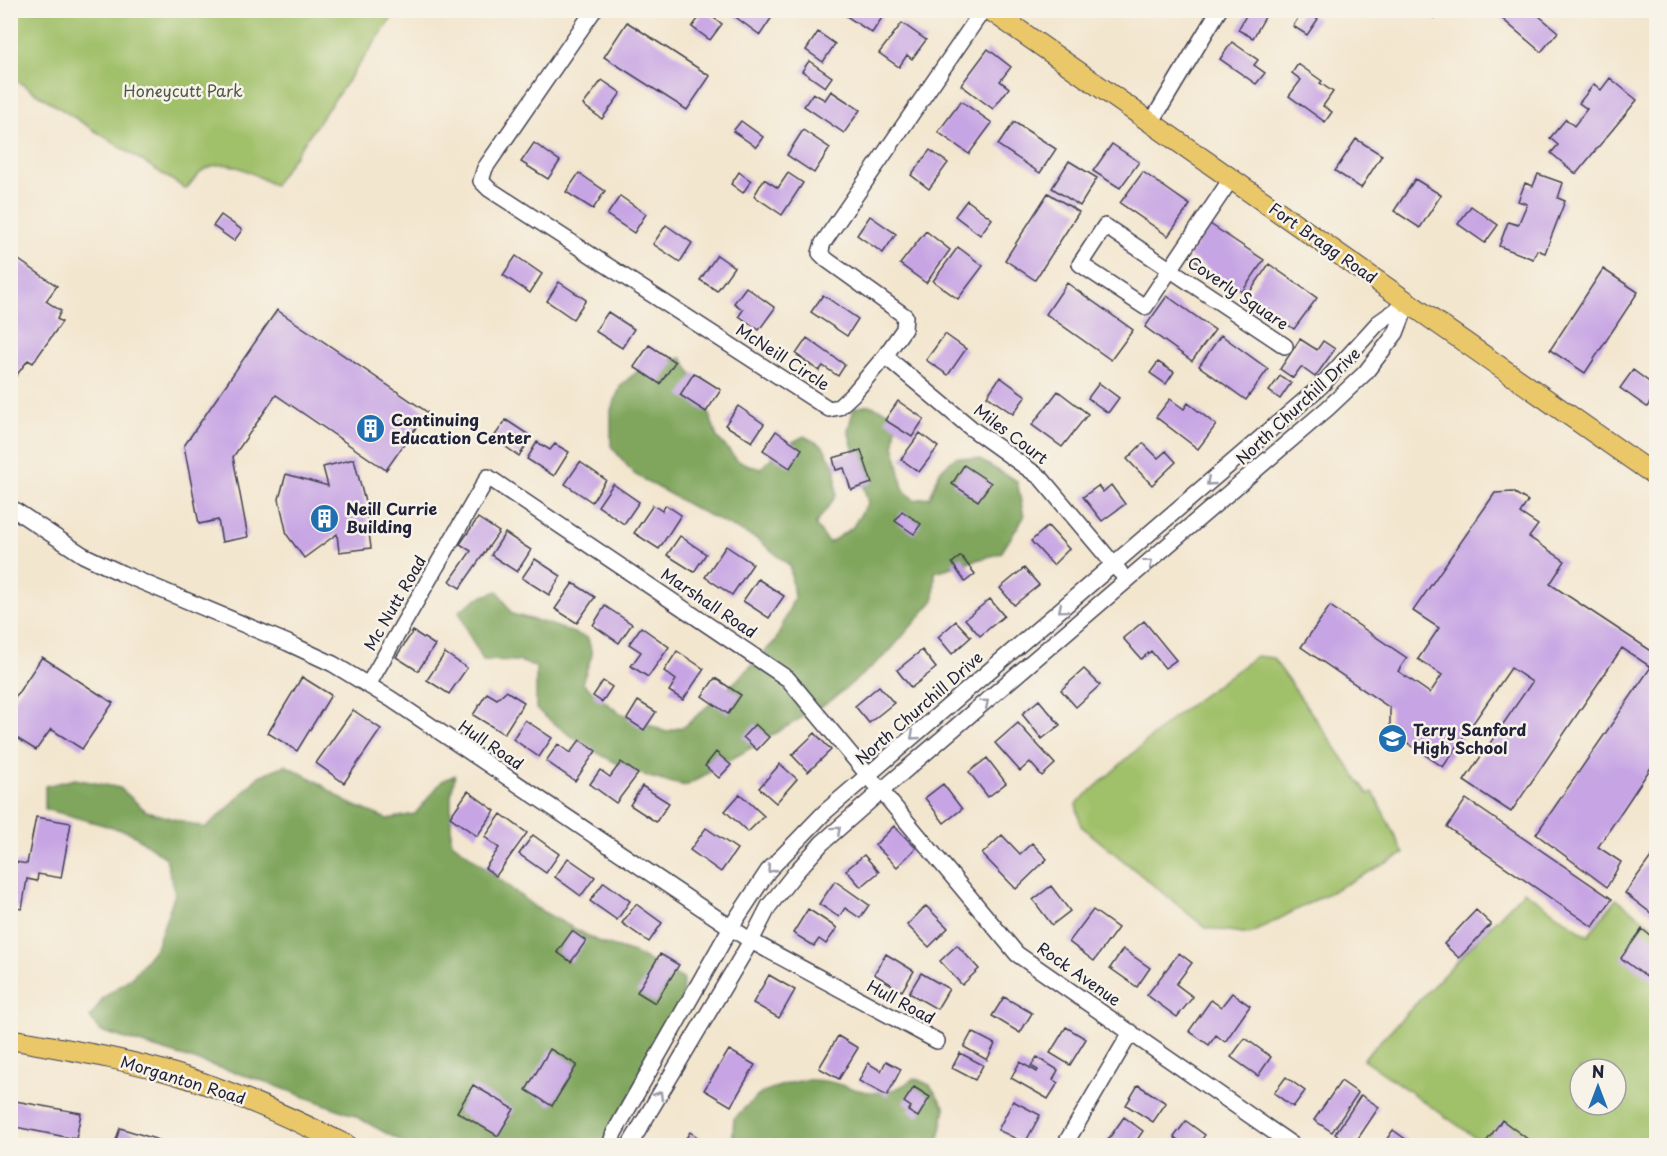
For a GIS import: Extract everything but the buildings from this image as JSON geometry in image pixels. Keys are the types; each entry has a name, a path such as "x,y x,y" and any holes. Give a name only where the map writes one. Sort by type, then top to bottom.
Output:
{"main road":[{"name":"Fort Bragg Road","path":"990,10 1656,476"},
{"name":"Morganton Road","path":"10,1039 126,1061 187,1078 237,1095 348,1146"}],"street":[{"name":"McNeill Circle","path":"594,10 485,168 481,180 489,189 829,409 840,406 853,394 885,356 904,329 905,316 827,260 820,253 823,243 983,10"},
{"path":"1151,123 1219,10"},
{"name":"Coverly Square","path":"1232,179 1170,270 1145,307 1080,264 1106,226 1170,270 1285,346"},
{"name":"North Churchill Drive","path":"610,1146 614,1133 731,927 768,871 796,840 868,775 1321,386 1378,323 1408,302"},
{"name":"North Churchill Drive","path":"629,1146 751,941 769,906 822,843 1320,415 1365,373 1396,333 1408,302"},
{"name":"Miles Court","path":"885,356 971,428 1041,478 1128,581"},
{"name":"Mc Nutt Road","path":"368,685 488,477"},
{"name":"Marshall Road","path":"488,477 788,679 881,791"},
{"name":"Hull Road","path":"10,507 83,555 333,664 368,685 751,941 937,1041"},
{"name":"Rock Avenue","path":"881,791 1017,954 1294,1146"},
{"path":"1064,1146 1131,1032"}],"green space":[{"name":"Honeycutt Park","path":"10,11 397,11 274,185 248,171 220,164 202,171 186,189 11,77"},
{"path":"682,358 700,388 717,437 738,461 760,469 783,447 804,436 823,446 836,470 836,496 815,525 829,543 852,528 868,503 848,430 854,408 869,405 897,415 894,444 903,489 914,500 930,497 940,471 956,457 978,459 1017,481 1024,517 1001,553 935,572 934,600 888,653 832,700 686,786 649,777 619,764 575,739 548,719 536,709 536,667 519,661 483,660 459,611 478,598 498,591 512,614 588,638 592,655 582,683 618,712 666,732 685,726 737,680 776,640 794,598 790,566 757,539 696,509 634,474 611,446 611,410 621,385 649,362"},
{"path":"1256,656 1273,658 1368,794 1373,792 1404,854 1250,934 1206,928 1081,826 1076,804 1175,716"},
{"path":"285,765 316,781 348,803 387,819 415,814 442,781 455,775 451,796 451,841 536,908 601,943 634,953 683,979 682,1006 603,1145 408,1145 353,1115 263,1081 100,1031 90,1018 103,998 133,976 156,947 175,894 166,858 129,832 45,809 45,786 75,779 120,788 146,811 205,828 259,776"},
{"path":"1524,891 1588,936 1616,899 1656,928 1656,1145 1486,1145 1363,1059"},
{"path":"914,1078 930,1085 945,1108 938,1145 732,1146 734,1118 758,1096 771,1089 807,1080 836,1083 873,1093 899,1087"}],"place":[{"name":"Continuing Education Center","path":"370,429"},
{"name":"Neill Currie Building","path":"325,518"},
{"name":"Terry Sanford High School","path":"1392,739"}]}
